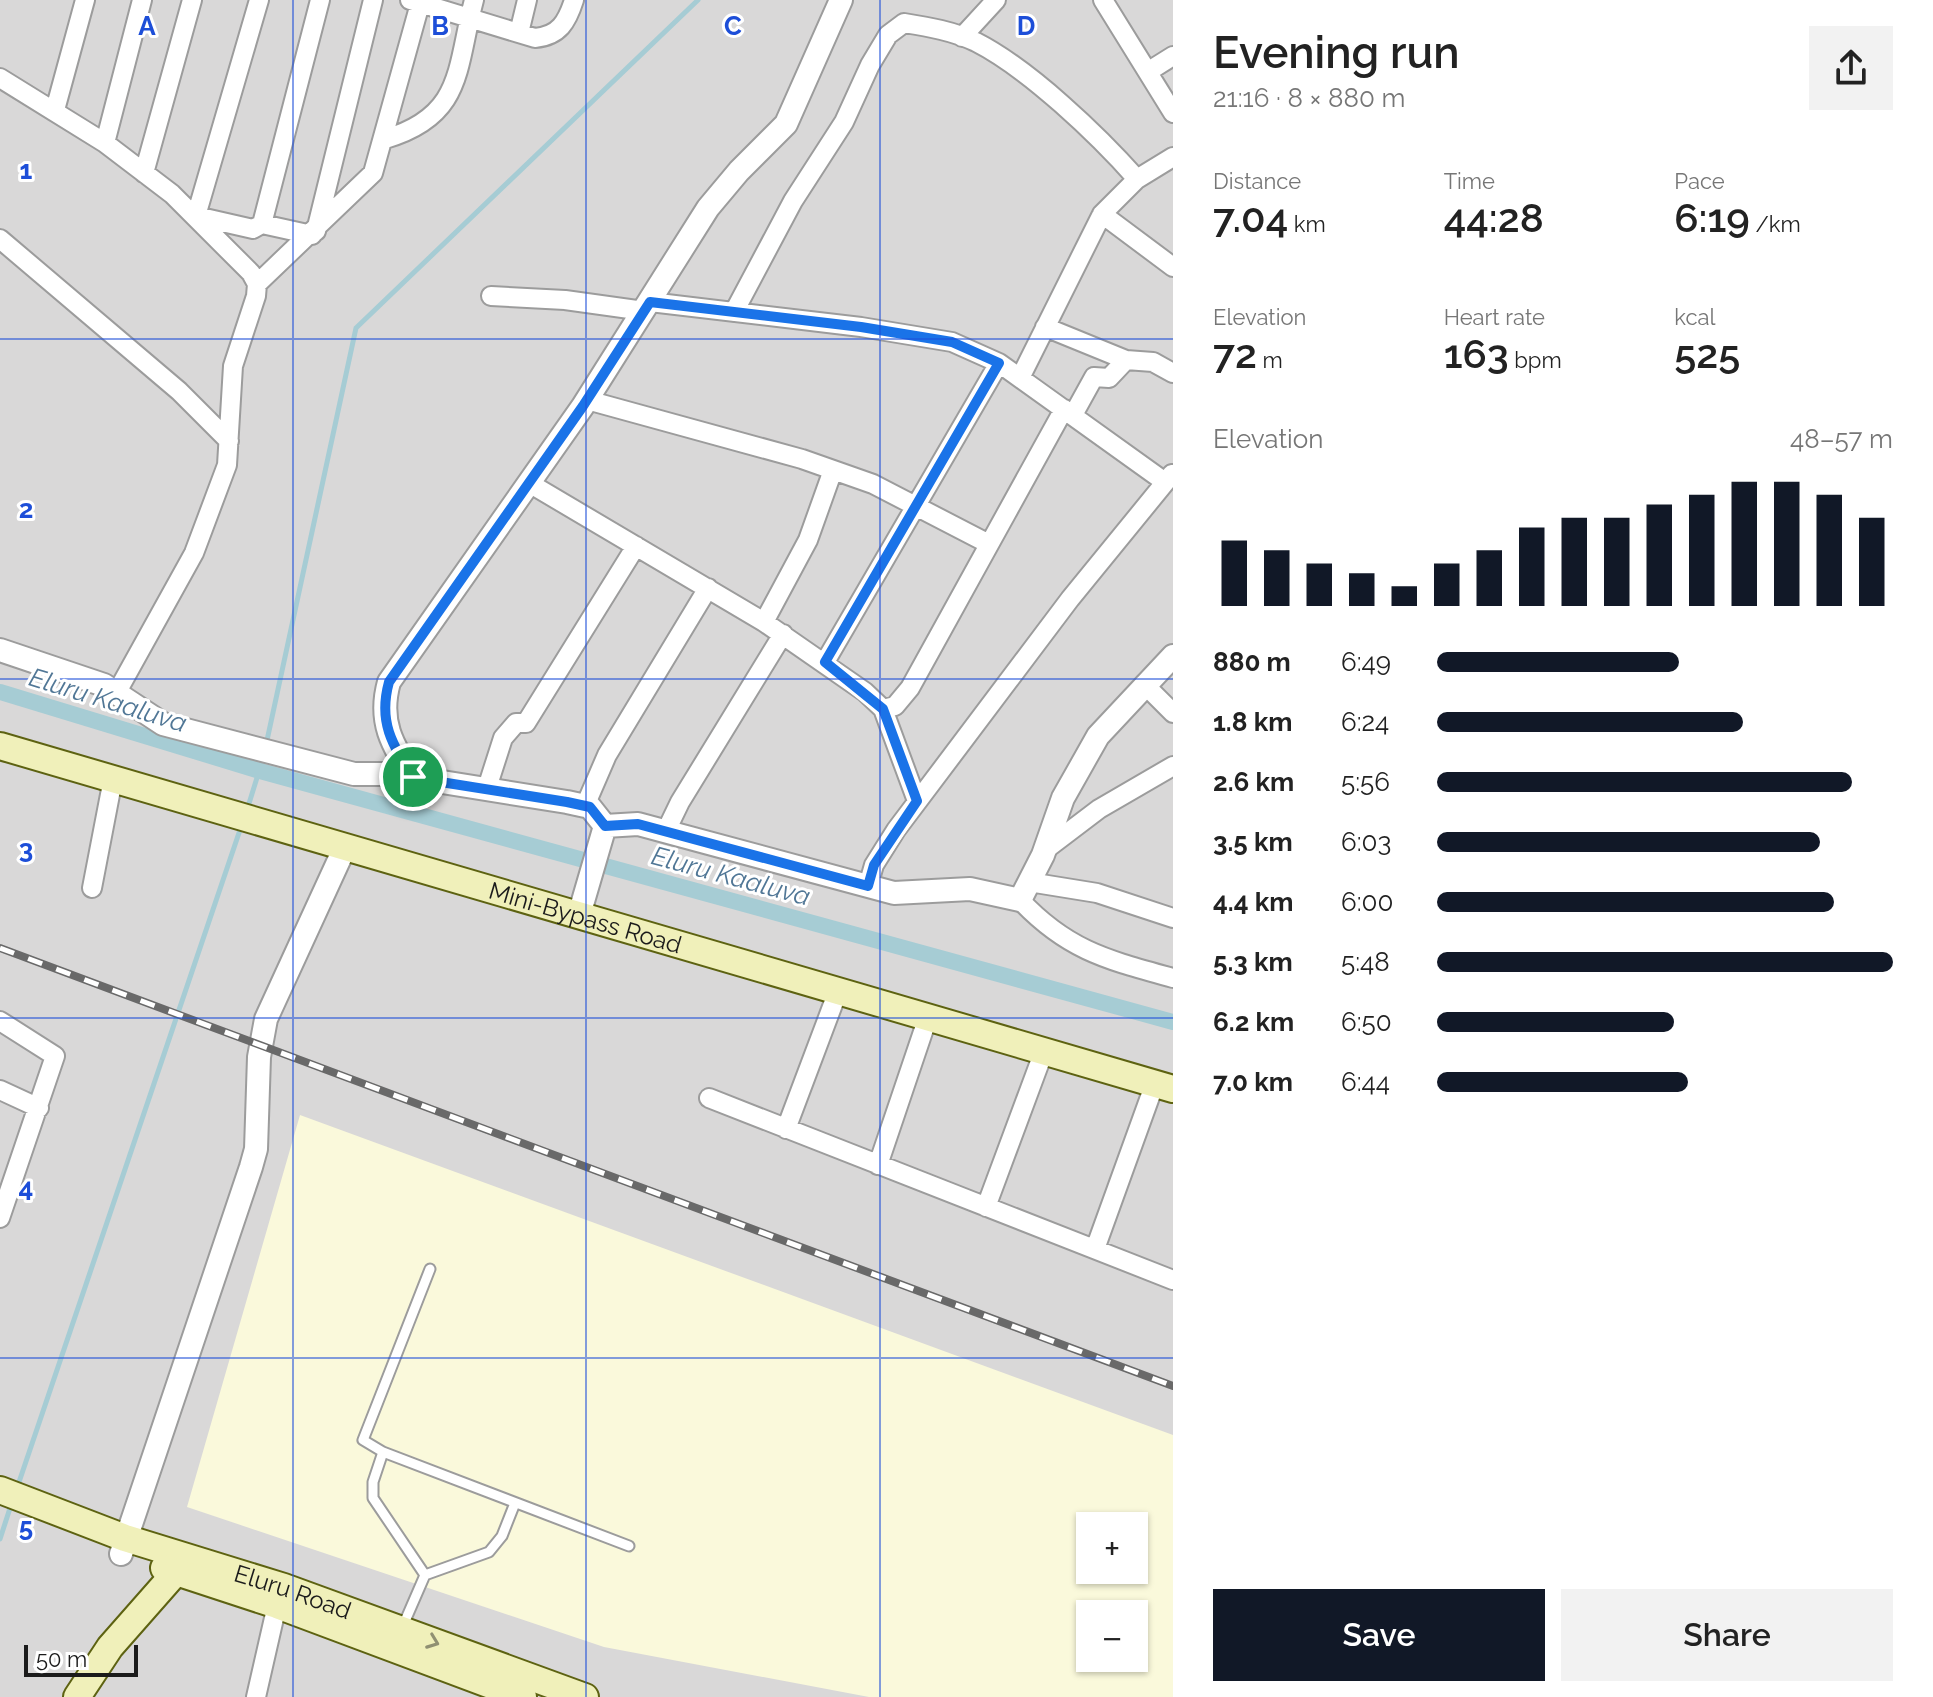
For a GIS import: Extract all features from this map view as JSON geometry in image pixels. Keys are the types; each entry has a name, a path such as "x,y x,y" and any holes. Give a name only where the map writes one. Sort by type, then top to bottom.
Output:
{"main road":[{"name":"Mini-Bypass Road","path":"0,746 342,846 582,905 838,991 1164,1086"},
{"name":"Eluru Road","path":"0,1490 176,1572 585,1697"},
{"name":"Eluru Road","path":"0,1505 92,1533"},
{"name":"Eluru Road","path":"123,1546 284,1587 523,1697"},
{"path":"77,1697 110,1647 176,1572"}],"street":[{"path":"55,110 85,0"},
{"path":"105,143 142,0"},
{"path":"144,173 192,0"},
{"path":"196,216 259,0"},
{"path":"262,224 320,0"},
{"path":"314,233 373,0"},
{"path":"519,33 527,0"},
{"path":"257,284 314,233 373,173 385,139 417,1 472,9 519,33 550,37 565,22 574,0"},
{"path":"413,777 388,730 382,705 389,682 587,400 708,208 739,171 786,124 841,0"},
{"path":"962,37 996,0"},
{"path":"1104,0 1173,113"},
{"path":"385,139 409,132 434,114 453,91 472,9"},
{"path":"734,312 793,201 844,122 870,65 888,35 904,23 978,43 1031,81 1108,146 1137,179"},
{"path":"1149,71 1173,56"},
{"path":"0,78 55,110 144,173 196,216 251,273 257,284 256,296 233,366 227,465 194,553 117,692"},
{"path":"1020,378 1102,214 1137,179 1173,157"},
{"path":"1102,214 1173,267"},
{"path":"196,216 253,229 262,224 314,233"},
{"path":"0,239 179,391 229,441"},
{"path":"491,296 734,312 952,342 999,363 1169,477 1070,599 917,801 874,865 868,886"},
{"path":"1045,327 1126,360 1153,362 1173,373"},
{"path":"883,709 895,706 910,688 989,544 1069,412 1094,377 1109,378 1126,360"},
{"path":"825,662 914,504 999,363"},
{"path":"587,400 833,470 914,504 989,544"},
{"path":"764,622 808,540 833,470"},
{"path":"529,483 783,634 825,662 883,709 917,801"},
{"path":"487,788 503,738 516,723 526,723 636,546"},
{"path":"585,806 607,755 708,588"},
{"path":"666,831 680,802 783,634"},
{"path":"0,650 77,675 117,692 163,724 354,774 374,772 413,777 590,807 605,826"},
{"path":"1016,892 1045,850 1063,798 1098,736 1173,656"},
{"path":"1144,684 1173,713"},
{"path":"1045,850 1099,809 1173,766"},
{"path":"92,888 113,779"},
{"path":"605,826 638,824 894,893 970,889 1097,893 1173,918"},
{"path":"582,905 605,826"},
{"path":"123,1546 256,1149 259,1057 266,1019 342,846"},
{"path":"1016,892 1047,929 1077,947 1173,978"},
{"path":"786,1129 838,991"},
{"path":"878,1165 928,1017"},
{"path":"0,1021 46,1047 55,1056 0,1218"},
{"path":"986,1207 1044,1051"},
{"path":"1095,1249 1164,1086"},
{"path":"0,1090 39,1108"},
{"path":"709,1098 1173,1280"},
{"path":"256,1697 277,1605"}],"lane":[{"path":"430,1269 364,1432 368,1446 629,1546"},
{"path":"383,1452 373,1482 373,1498 425,1575"},
{"path":"398,1640 425,1575 489,1552 498,1545 515,1503"}],"shaded area":[{"path":"0,0 1173,0 1173,1697 0,1697"},
{"path":"300,1115 1173,1435 1173,1697 869,1697 604,1647 187,1507"}],"waterway":[{"path":"266,745 356,328 698,0"},
{"name":"Eluru Kaaluva","path":"0,692 260,771 1173,1022"},
{"path":"247,810 264,755"},
{"path":"17,1488 242,824"},
{"path":"0,1539 12,1502"}],"railway":[{"path":"0,948 1173,1386"}],"route":[{"path":"650,302 861,327 952,342 983,353 999,363 914,504 825,662 883,709 917,801 874,865 868,886 638,824 605,826 590,807 413,777 388,730 382,705 389,682 583,406 650,302"}]}
